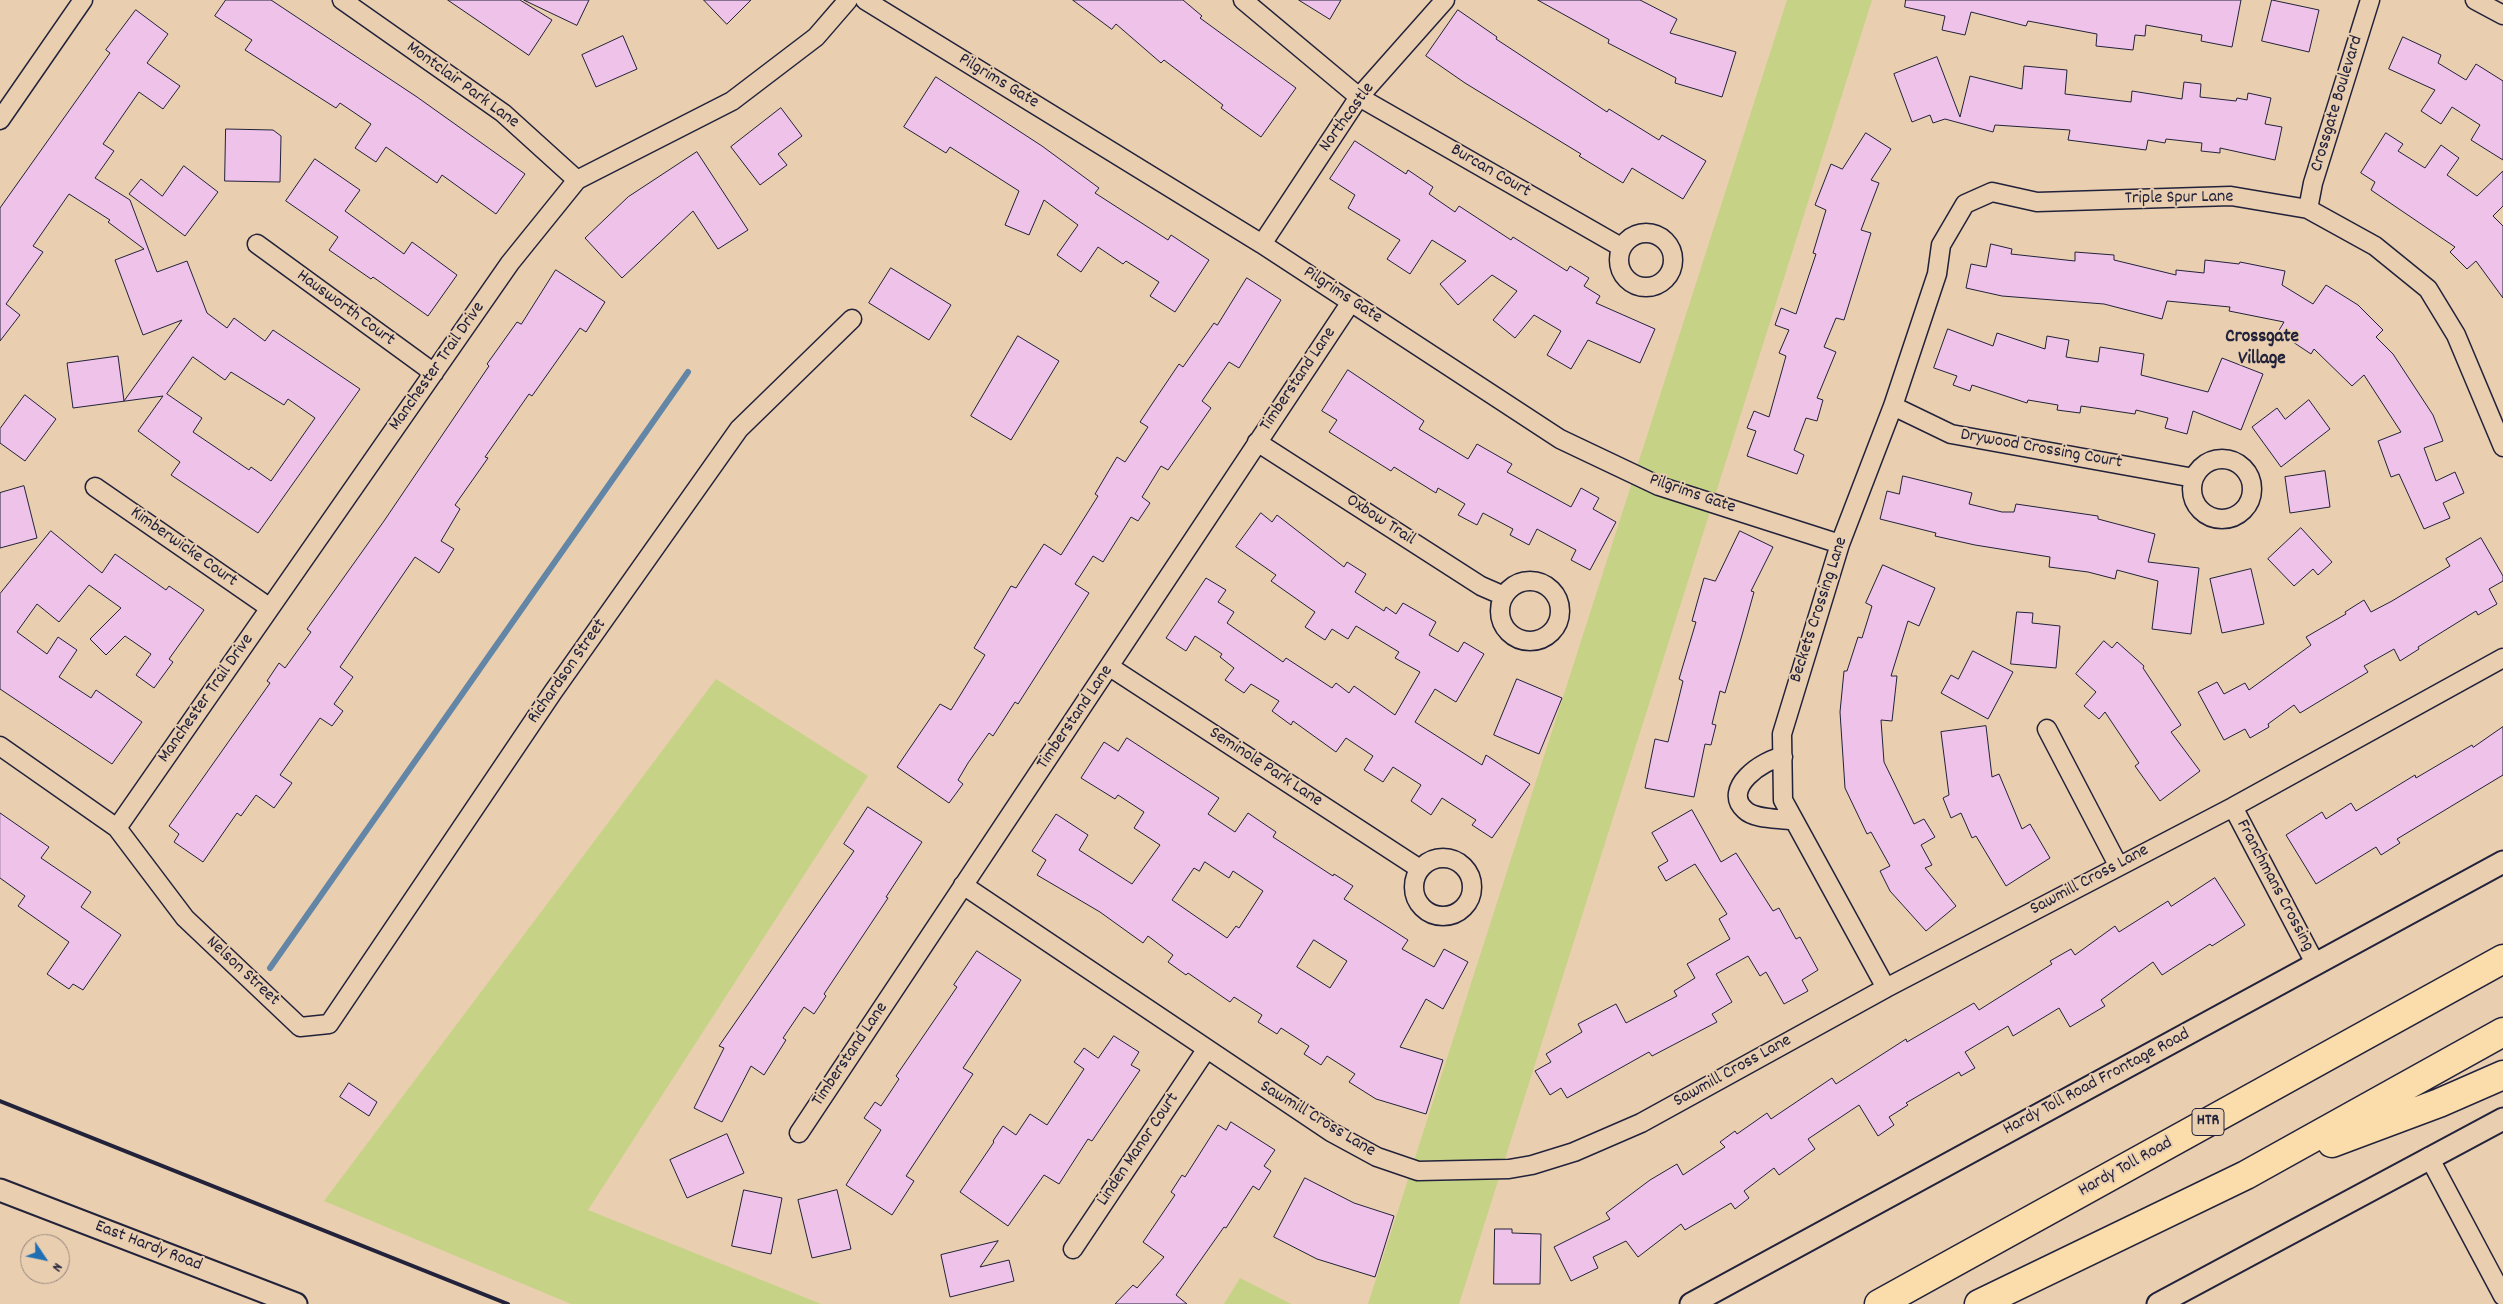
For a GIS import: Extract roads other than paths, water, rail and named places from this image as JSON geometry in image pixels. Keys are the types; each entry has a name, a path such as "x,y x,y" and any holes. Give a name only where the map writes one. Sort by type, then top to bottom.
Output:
{"highway":[{"name":"Hardy Toll Road","path":"1879,1304 2503,959"},
{"path":"1979,1304 2246,1175 2503,1032"},
{"path":"2246,1175 2439,1103 2503,1075"}],"street":[{"path":"0,120 83,0"},
{"name":"Montclair Park Lane","path":"342,0 503,112 577,180"},
{"name":"Manchester Trail Drive","path":"118,828 510,263 577,180 732,101 816,37 848,0"},
{"name":"Pilgrims Gate","path":"865,0 1262,244 1560,439 1659,486 1840,544"},
{"name":"Burcan Court","path":"1243,0 1359,98 1621,247"},
{"name":"Northcastle","path":"1262,244 1359,98 1445,0"},
{"name":"Crossgate Boulevard","path":"2308,209 2314,183 2370,0"},
{"path":"2475,0 2503,15"},
{"name":"Triple Spur Lane","path":"1954,224 1965,204 1992,192 2038,202 2231,196 2308,209 2375,246 2428,289 2456,335 2503,447"},
{"name":"Beckets Crossing Lane","path":"1886,988 1783,800 1782,734 1840,544 1893,406 1937,274 1941,245 1954,224"},
{"name":"Hausworth Court","path":"257,244 434,373"},
{"name":"Timberstand Lane","path":"799,1133 1351,302"},
{"name":"Richardson Street","path":"300,1027 329,1024 553,692 739,429 852,319"},
{"name":"Drywood Crossing Court","path":"1893,406 1951,434 2194,478"},
{"name":"Oxbow Trail","path":"1257,442 1481,586 1504,596"},
{"name":"Kimberwicke Court","path":"95,487 270,608"},
{"name":"Sawmill Cross Lane","path":"963,886 1331,1132 1377,1157 1418,1171 1487,1171 1532,1165 1553,1159 1641,1123 1886,988 2233,808 2503,658"},
{"name":"Seminole Park Lane","path":"1110,667 1420,869"},
{"path":"2047,729 2118,866"},
{"name":"Nelson Street","path":"0,746 118,828 185,918 300,1027"},
{"path":"1783,757 1760,764 1750,773 1740,790 1739,801 1744,809 1752,814 1794,821"},
{"name":"Franchmans Crossing","path":"2233,808 2316,965"},
{"name":"Hardy Toll Road Frontage Road","path":"1691,1304 2503,862"},
{"name":"Linden Manor Court","path":"1072,1249 1206,1050"},
{"path":"2158,1304 2503,1119"},
{"path":"2429,1157 2503,1296"},
{"name":"East Hardy Road","path":"0,1190 296,1304"}],"waterway":[{"path":"270,968 688,372"}],"railway":[{"path":"0,1101 508,1304"}],"district":[{"name":"Crossgate Village","path":"2262,349"}]}
